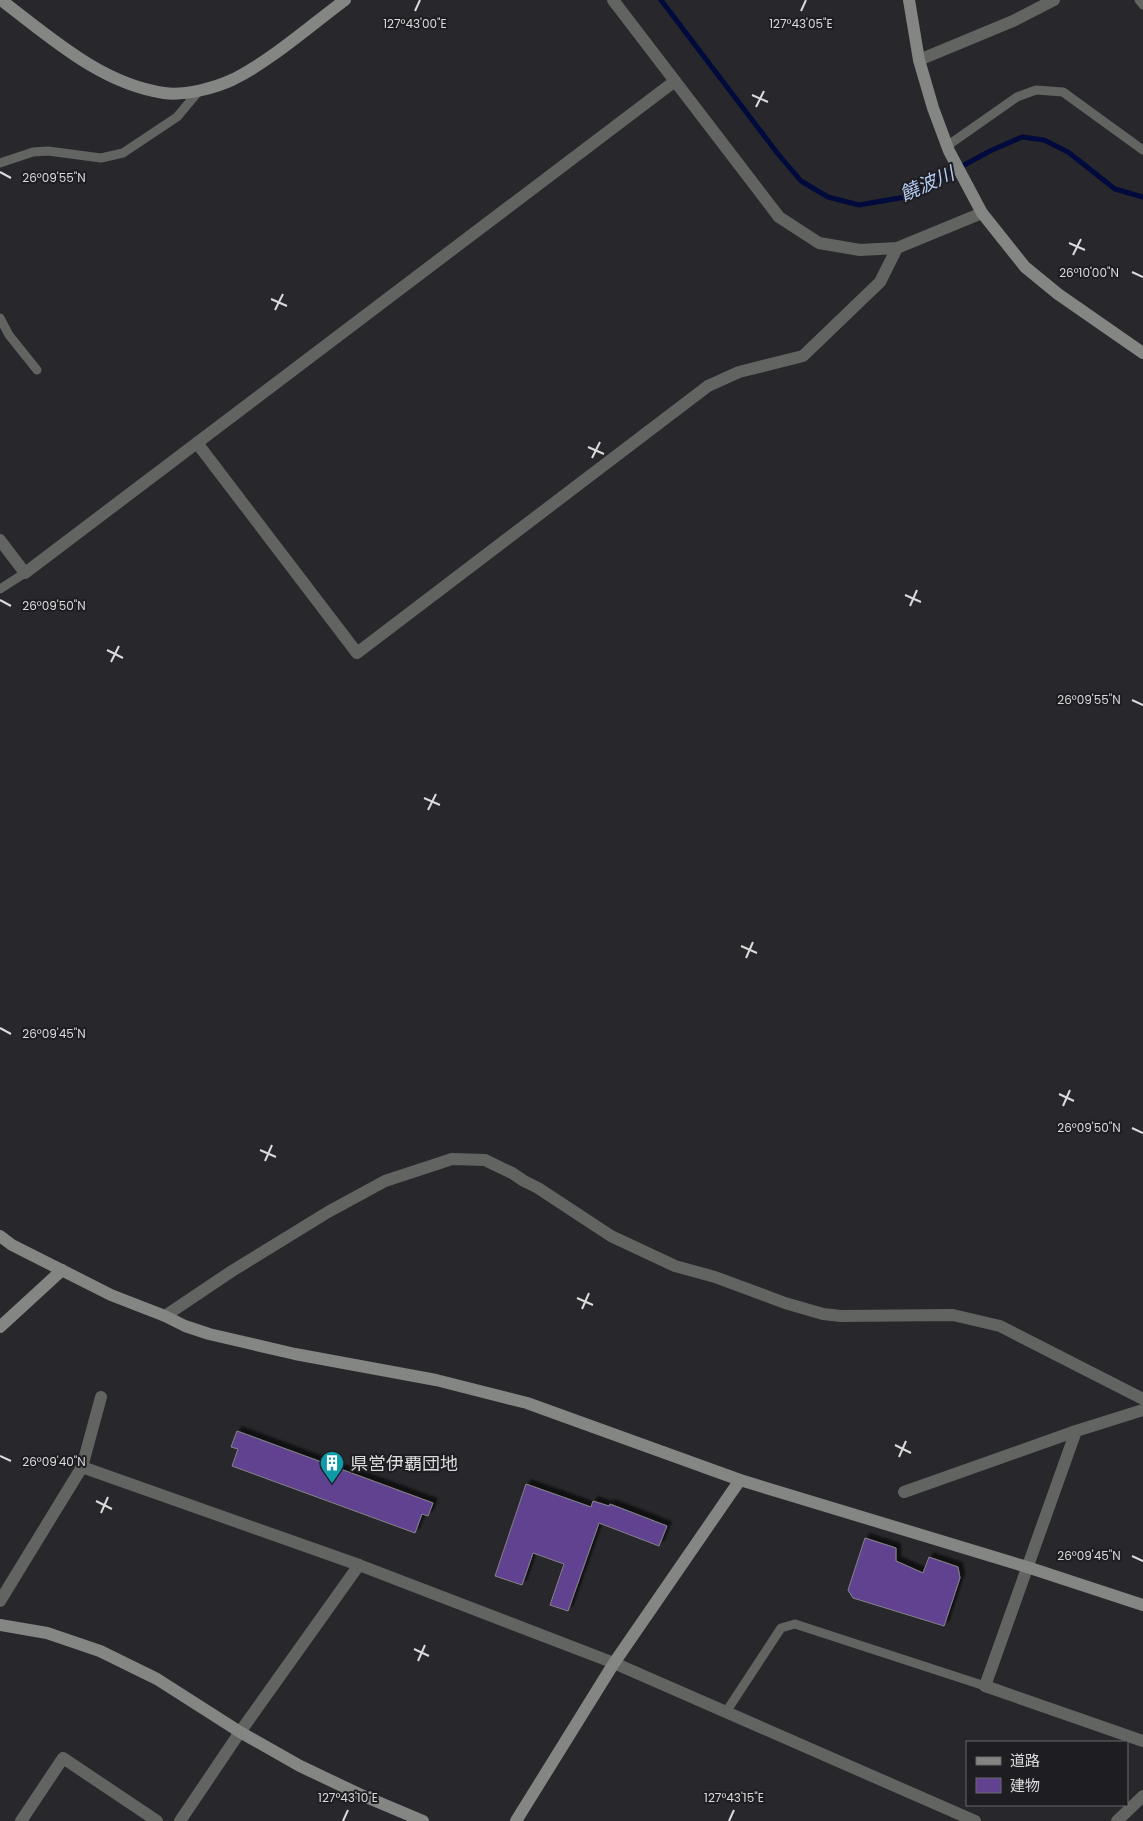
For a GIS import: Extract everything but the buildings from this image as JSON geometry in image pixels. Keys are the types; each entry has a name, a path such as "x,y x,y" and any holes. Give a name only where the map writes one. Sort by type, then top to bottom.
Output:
{"street":[{"path":"2,0 81,60 124,82 165,94 198,92 233,79 261,62 345,0"},
{"path":"612,0 779,217 819,243 860,250 897,248 982,214"},
{"path":"909,0 919,60 948,148 982,214 1025,267 1064,298 1143,353"},
{"path":"919,60 1013,20 1054,0"},
{"path":"0,540 25,573 675,81"},
{"path":"197,443 358,653 708,386 739,372 803,356 880,282 897,248"},
{"path":"165,1316 240,1266 328,1212 385,1181 452,1159 485,1160 538,1188 611,1236 675,1266 823,1314 842,1316 953,1316 1000,1326 1143,1399"},
{"path":"0,1236 12,1245 111,1295 165,1316 184,1326 209,1334 294,1354 436,1380 527,1403 740,1480 1027,1566 1143,1605"},
{"path":"0,1327 62,1270"},
{"path":"0,1601 82,1467 102,1397"},
{"path":"904,1492 1076,1431 1143,1410"},
{"path":"1076,1431 986,1686 1143,1741"},
{"path":"82,1467 359,1565 614,1662 976,1821"},
{"path":"516,1821 614,1662 740,1480"},
{"path":"180,1821 240,1732 359,1565"},
{"path":"0,1624 47,1633 100,1651 157,1679 240,1732 300,1766 358,1794 423,1821"},
{"path":"21,1821 63,1758 157,1821"},
{"path":"1117,1821 1143,1796"}],"lane":[{"path":"1138,0 1143,5"},
{"path":"948,148 1017,97 1036,90 1064,92 1143,150"},
{"path":"0,163 33,152 48,151 101,158 123,154 177,117 198,92"},
{"path":"0,318 9,335 37,370"},
{"path":"0,589 25,573"},
{"path":"726,1712 781,1628 795,1624 986,1686"}],"waterway":[{"name":"饒波川","path":"661,0 778,154 801,181 828,197 859,205 905,197 990,151 1022,137 1044,140 1068,152 1115,189 1143,197"}],"place":[{"name":"県営伊覇団地","path":"332,1484"}]}
